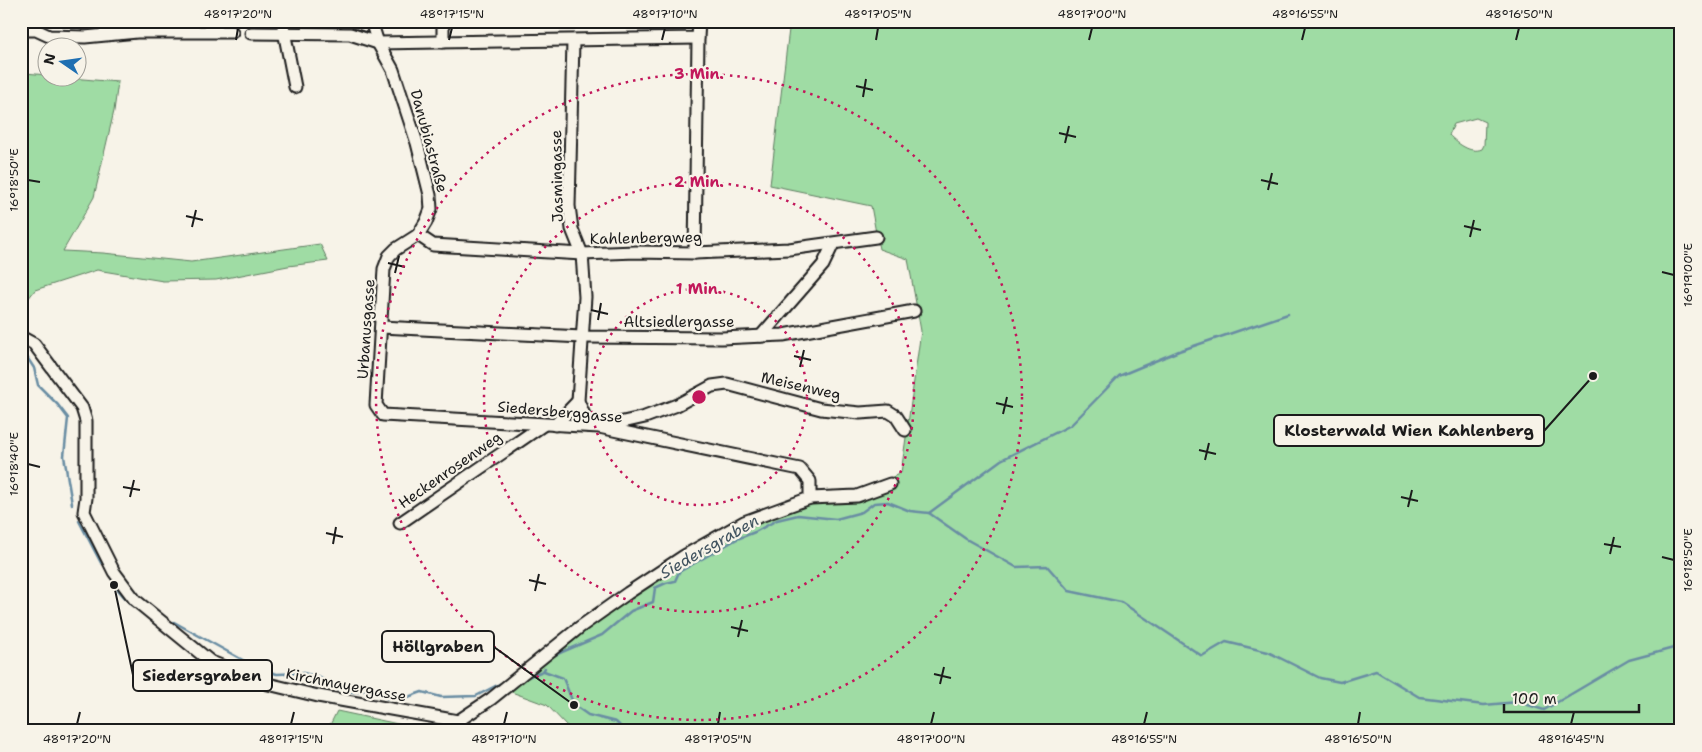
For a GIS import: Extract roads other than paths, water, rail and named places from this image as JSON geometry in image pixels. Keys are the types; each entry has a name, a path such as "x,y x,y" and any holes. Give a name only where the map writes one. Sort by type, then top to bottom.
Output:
{"street":[{"name":"Danubiastraße","path":"371,21 378,43 396,78 417,143 430,195 431,209 418,235"},
{"path":"443,21 443,42"},
{"path":"695,253 699,21"},
{"path":"21,30 36,30 49,36 76,36 137,27 232,32"},
{"path":"282,27 295,87"},
{"path":"251,33 282,27 350,34 378,43 698,38"},
{"name":"Jasmingasse","path":"573,41 569,206 572,229 582,254 585,297 578,401 594,427"},
{"name":"Kahlenbergweg","path":"418,235 433,245 582,254 636,252 695,253 789,249 876,237"},
{"name":"Urbanusgasse","path":"376,406 384,269 389,256 396,249 418,235"},
{"path":"761,336 823,264 832,244"},
{"name":"Altsiedlergasse","path":"382,327 582,337 722,338 783,335 914,311"},
{"name":"Kirchmayergasse","path":"21,337 34,344 82,408 86,421 86,498 84,512 114,572 135,600 211,662 268,684 318,696 458,721"},
{"name":"Meisenweg","path":"594,427 645,417 677,404 712,386 727,384 821,409 860,413 888,411 896,416 906,430"},
{"path":"555,425 578,401"},
{"name":"Siedersberggasse","path":"376,406 383,414 594,427 800,469 810,481 810,498"},
{"name":"Heckenrosenweg","path":"400,524 543,424"},
{"path":"451,731 458,721 491,699 580,627 684,556 744,522 810,498 857,496 890,484"}],"waterway":[{"path":"929,513 1001,460 1071,425 1119,376 1179,351 1288,314"},
{"name":"Siedersgraben","path":"21,348 34,368 38,385 68,418 64,456 72,504"},
{"name":"Siedersgraben","path":"555,655 602,635 631,611 653,602 655,588 675,581 679,572 737,539 777,520 798,515 836,519 862,512 874,503 888,502 910,511 929,513 966,539 1016,567 1047,566 1069,591 1121,602 1202,656 1226,642 1268,652 1320,678 1340,682 1376,671 1419,697 1484,705 1518,702 1544,710 1629,660 1681,646"},
{"name":"Siedersgraben","path":"79,521 101,563"},
{"name":"Siedersgraben","path":"114,585 131,605"},
{"name":"Siedersgraben","path":"174,622 259,669 277,674 303,673 319,677 333,687 354,692 377,688 386,698 405,698 422,692 441,697 476,696 507,680"},
{"name":"Siedersgraben","path":"525,678 543,671 545,668"},
{"path":"544,671 563,678 574,705 588,715 616,722 625,731"}],"place":[{"name":"Klosterwald Wien Kahlenberg","path":"1593,376"},
{"name":"Siedersgraben","path":"114,585"},
{"name":"Höllgraben","path":"574,705"}]}
